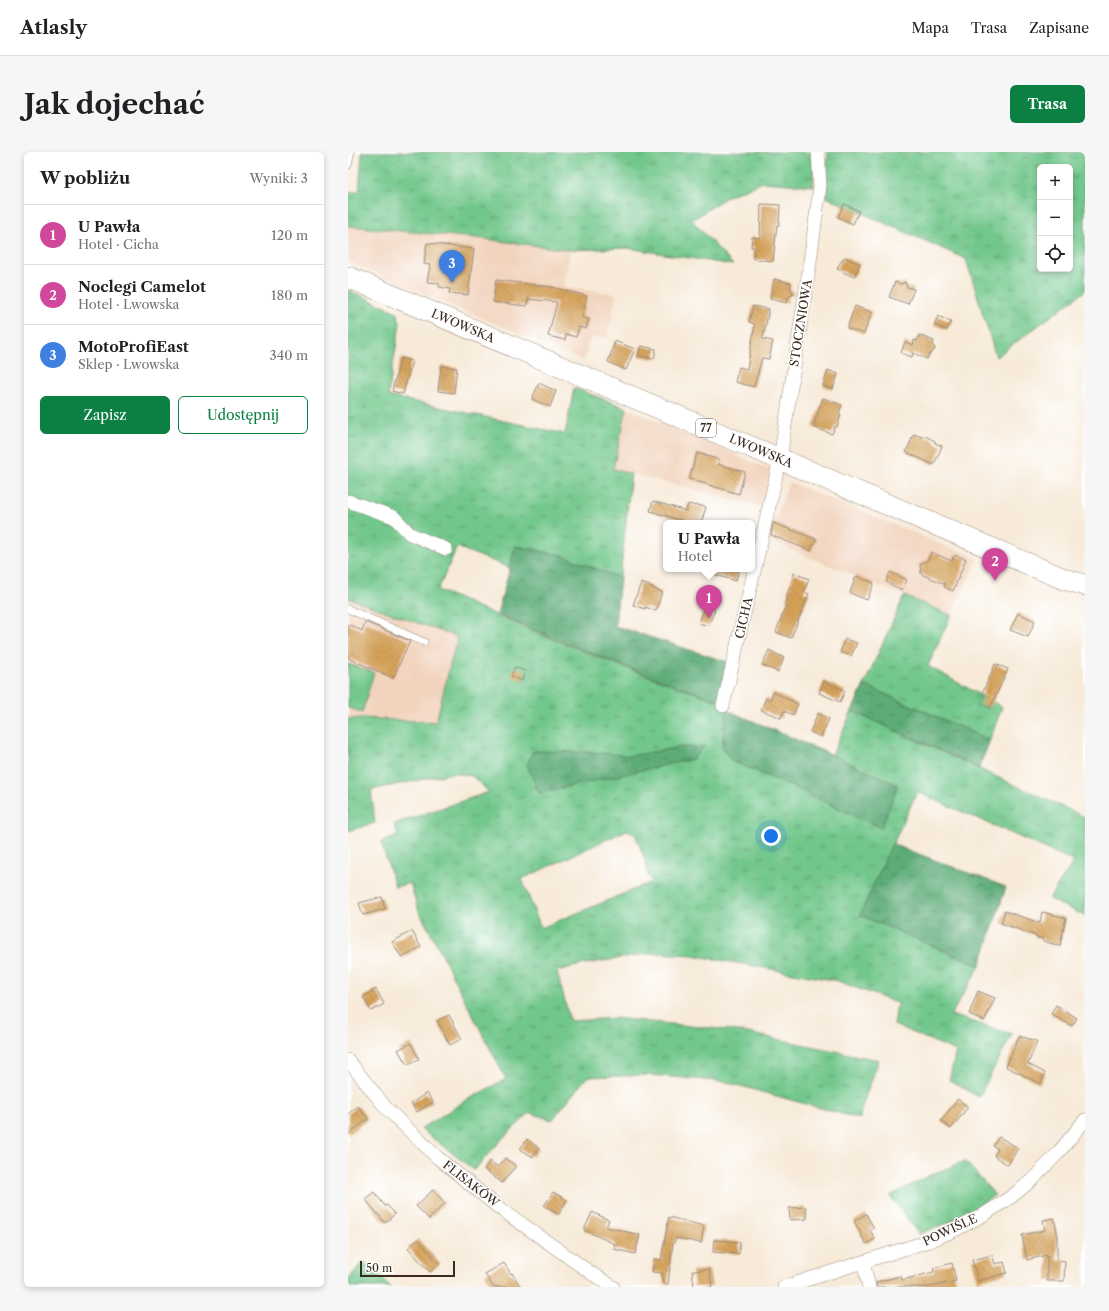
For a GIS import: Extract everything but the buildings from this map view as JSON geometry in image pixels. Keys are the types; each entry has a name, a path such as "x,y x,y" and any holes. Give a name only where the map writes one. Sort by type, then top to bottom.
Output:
{"main road":[{"name":"LWOWSKA","path":"348,277 1064,579 1085,584"},
{"name":"LWOWSKA","path":"1064,579 1085,595"}],"street":[{"name":"STOCZNIOWA","path":"780,459 820,186 818,152"},
{"name":"CICHA","path":"755,567 780,459"},
{"path":"348,501 394,517 410,534 446,550"},
{"name":"CICHA","path":"723,706 754,572"},
{"name":"FLISAKÓW","path":"348,1060 386,1108 438,1158 498,1207 613,1287"},
{"name":"POWIŚLE","path":"784,1287 932,1240 983,1215 1011,1197 1032,1180 1058,1153 1085,1120"},
{"path":"863,1262 869,1287"}],"lane":[{"path":"348,165 351,152"},
{"path":"348,609 424,642"}],"shaded area":[{"path":"348,226 476,238 570,250 564,287 616,294 607,339 590,337 584,361 348,262"},
{"path":"627,408 773,471 763,507 612,469"},
{"path":"789,482 978,559 951,615 767,540"},
{"path":"348,598 457,637 436,722 362,718 348,719"}],"green space":[{"path":"362,152 812,152 814,186 763,182 728,196 692,220 733,265 627,248 570,250 476,238 348,226 348,192 359,192"},
{"path":"828,152 1085,152 1085,291 996,357 966,259 826,197"},
{"path":"348,290 397,312 400,323 388,396 565,434 574,388 627,408 613,469 631,474 620,578 561,555 515,546 510,568 457,547 438,590 555,640 621,666 718,701 727,710 732,761 786,784 898,785 832,755 852,711 1085,817 1085,916 1049,899 1074,861 917,792 860,915 980,966 951,1015 1012,1034 979,1097 949,1080 956,1051 894,1025 897,1003 838,981 692,955 652,953 585,964 557,971 570,1021 615,1018 738,1031 879,1060 861,1109 860,1119 726,1082 651,1075 587,1077 552,1120 530,1113 504,1137 474,1170 421,1129 463,1102 506,1079 419,912 410,883 395,887 381,842 398,836 394,824 489,792 472,776 453,773 371,790 375,823 348,831 348,719 362,718 436,722 457,637 348,598","holes":["627,830 635,834 645,860 648,875 652,882 541,928 522,879"]},
{"path":"515,546 561,555 620,578 615,626 728,662 718,701 662,681 497,614"},
{"path":"904,596 951,615 928,666 1002,707 990,740 864,685"},
{"path":"348,664 374,672 362,712 348,708"},
{"path":"864,685 990,740 979,768 852,711"},
{"path":"727,710 898,785 881,828 732,761 722,746"},
{"path":"680,747 704,747 693,759 539,793 527,765 533,751 593,752 630,756"},
{"path":"892,844 1006,887 980,966 860,915"},
{"path":"965,1161 995,1195 965,1216 919,1234 890,1196 930,1175"},
{"path":"363,1261 391,1287 348,1287 348,1280"}],"place":[{"name":"MotoProfiEast","path":"452,283"},
{"name":"Noclegi Camelot","path":"995,581"},
{"name":"U Pawła","path":"709,618"}]}
